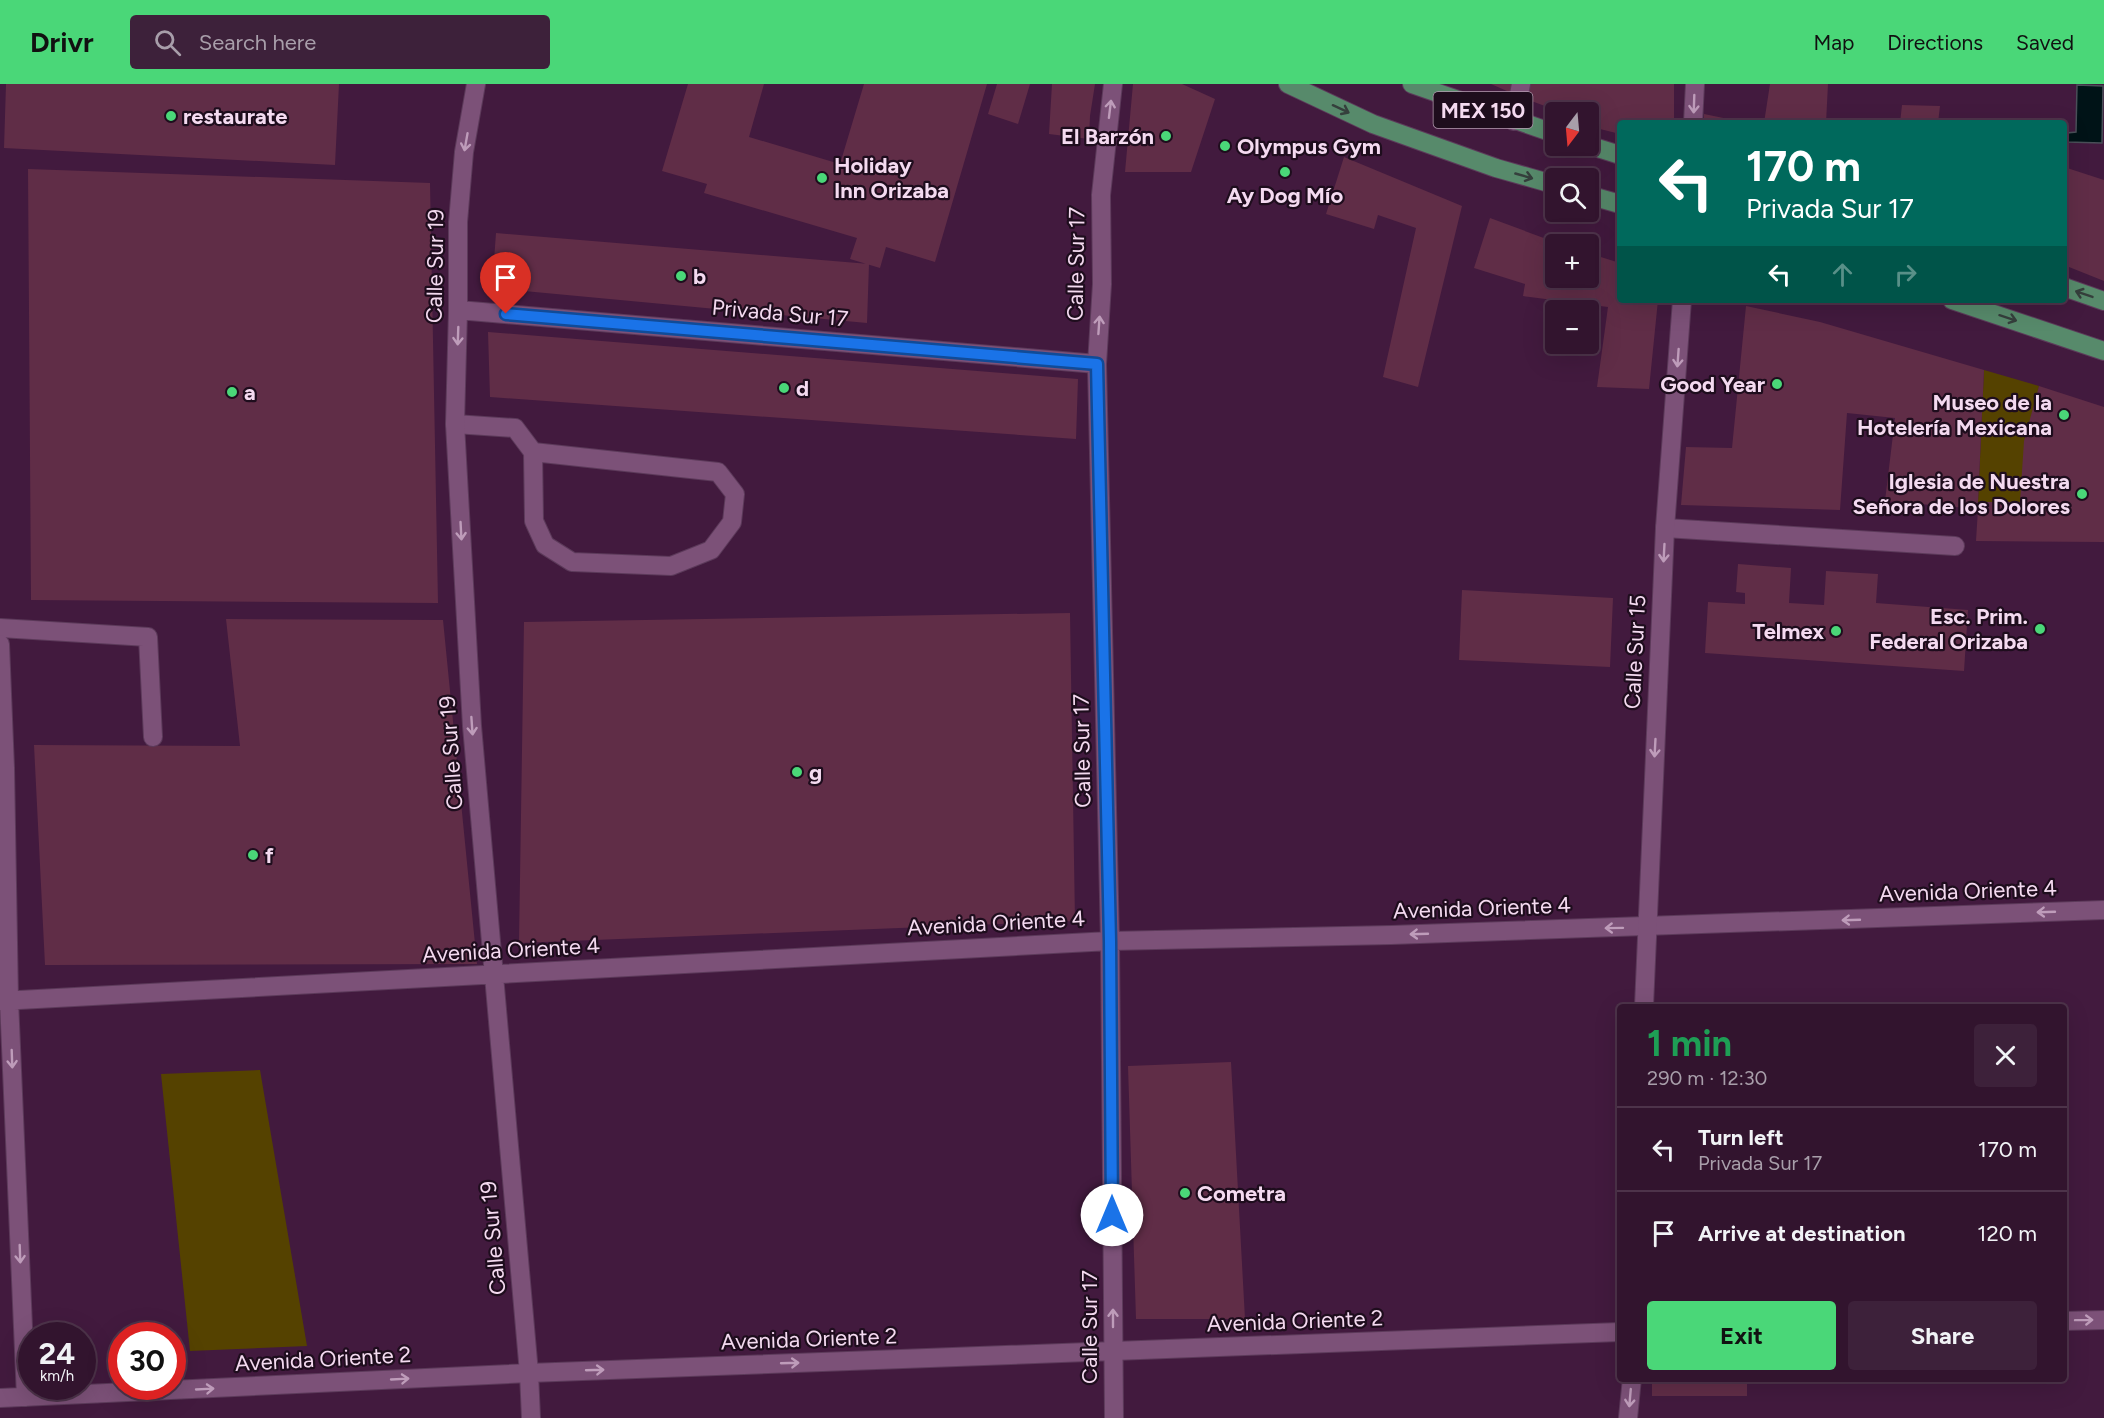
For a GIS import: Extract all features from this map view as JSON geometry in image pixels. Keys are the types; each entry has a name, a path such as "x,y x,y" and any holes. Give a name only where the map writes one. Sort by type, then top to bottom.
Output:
{"main road":[{"name":"MEX 150","path":"1288,84 1373,124 1496,168 1545,182"},
{"name":"MEX 150","path":"1412,84 1545,131"},
{"path":"1599,148 1617,154"},
{"path":"1599,198 1617,203"},
{"path":"2067,289 2104,301"},
{"path":"1961,303 2104,351"}],"street":[{"name":"Calle Sur 19","path":"476,84 464,152 458,222 455,424 472,726 529,1373 531,1418"},
{"name":"Calle Sur 17","path":"1113,84 1101,195 1102,284 1097,364 1110,941 1114,1418"},
{"path":"1514,121 1521,84"},
{"path":"1693,120 1695,84"},
{"name":"Calle Sur 15","path":"1644,1004 1665,528 1682,303"},
{"name":"Privada Sur 17","path":"458,310 1097,364"},
{"path":"455,424 515,428 533,452 534,521 545,544 572,562 671,566 711,550 732,522 735,494 718,472 533,452"},
{"path":"1665,528 1955,546"},
{"path":"0,628 148,638 153,737"},
{"path":"0,644 5,1000 22,1322"},
{"name":"Avenida Oriente 4","path":"5,1000 1110,941 1379,936 2104,910"},
{"path":"2067,1321 2104,1320"},
{"name":"Avenida Oriente 2","path":"96,1394 529,1373 1617,1332"},
{"path":"1628,1418 1632,1382"},
{"name":"Avenida Oriente 2","path":"0,1398 18,1397"}],"shaded area":[{"path":"2077,85 2103,86 2102,143 2067,142 2067,133 2076,132"},
{"path":"1984,370 2039,386 2020,502 1978,502"},
{"path":"260,1070 307,1346 190,1351 161,1074"}],"building":[{"name":"restaurate","path":"6,84 339,84 335,165 4,148"},
{"name":"Holiday Inn Orizaba","path":"688,84 764,84 749,137 840,164 864,84 987,84 935,262 886,247 880,268 850,259 857,238 704,193 707,184 662,171"},
{"path":"997,84 1030,84 1018,124 988,114"},
{"path":"1052,84 1095,84 1089,139 1049,134"},
{"name":"El Barzón","path":"1133,84 1182,84 1215,99 1191,172 1125,172"},
{"path":"1491,84 1518,84 1516,95"},
{"path":"1524,84 1674,84 1674,120 1617,120 1617,133 1599,129 1599,102 1545,102 1545,106 1521,97"},
{"path":"1770,84 1828,84 1826,120 1764,120"},
{"path":"1902,105 1940,106 1938,120 1900,120"},
{"path":"1704,114 1733,120 1704,120"},
{"path":"1344,157 1462,206 1418,387 1383,377 1416,228 1378,215 1374,229 1326,214"},
{"path":"2067,168 2104,180 2104,281 2067,266"},
{"name":"a","path":"28,169 430,183 438,603 31,600"},
{"path":"1490,218 1545,238 1545,288 1599,288 1599,256 1617,262 1617,303 1658,303 1649,389 1597,387 1608,307 1599,306 1599,300 1554,300 1523,296 1525,284 1474,268"},
{"name":"b","path":"496,233 869,264 867,323 492,288"},
{"path":"1746,306 1820,322 1984,370 1978,502 2020,502 2024,441 2039,386 2104,407 2104,542 1976,541 1978,509 1885,501 1895,418 1847,413 1840,510 1681,505 1686,447 1732,448"},
{"name":"d","path":"488,332 1078,379 1076,439 490,397"},
{"name":"Telmex","path":"1738,564 1791,568 1789,603 1824,605 1826,571 1878,574 1876,603 1968,610 1964,671 1705,653 1708,602 1745,604 1745,593 1736,592"},
{"path":"1462,590 1613,598 1610,667 1459,660"},
{"name":"g","path":"1070,613 1075,921 519,943 524,622"},
{"name":"f","path":"226,619 443,620 477,964 45,965 34,745 240,746"},
{"name":"Cometra","path":"1231,1062 1245,1319 1136,1319 1128,1066"},
{"path":"1652,1382 1747,1382 1747,1396 1652,1396"}],"place":[{"name":"restaurate","path":"171,116"},
{"name":"El Barzón","path":"1166,136"},
{"name":"Olympus Gym","path":"1225,146"},
{"name":"Ay Dog Mío","path":"1285,172"},
{"name":"Holiday Inn Orizaba","path":"822,178"},
{"name":"b","path":"681,276"},
{"name":"Good Year","path":"1777,384"},
{"name":"d","path":"784,388"},
{"name":"a","path":"232,392"},
{"name":"Museo de la Hotelería Mexicana","path":"2064,415"},
{"name":"Iglesia de Nuestra Señora de los Dolores","path":"2082,494"},
{"name":"Esc. Prim. Federal Orizaba","path":"2040,629"},
{"name":"Telmex","path":"1836,631"},
{"name":"g","path":"797,772"},
{"name":"f","path":"253,855"},
{"name":"Cometra","path":"1185,1193"}],"route":[{"path":"506,314 1097,364 1110,941 1112,1215"}]}
